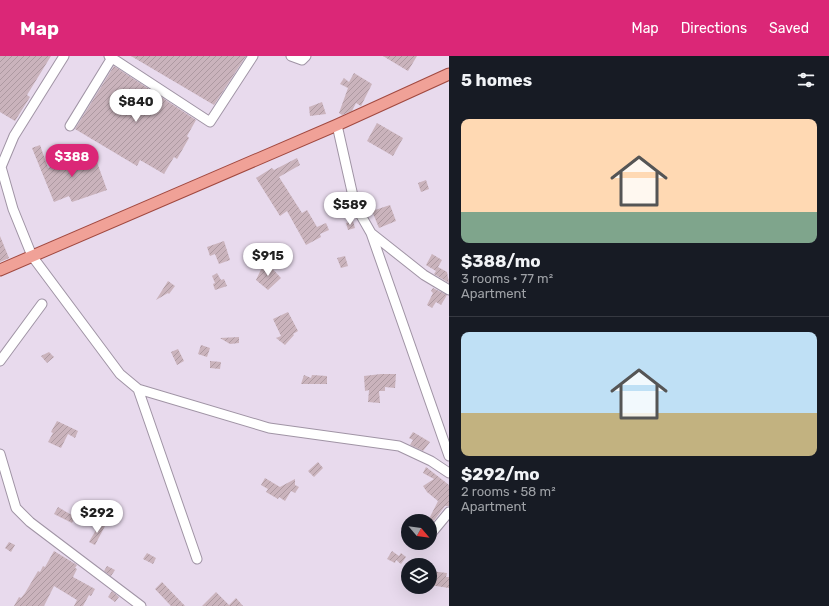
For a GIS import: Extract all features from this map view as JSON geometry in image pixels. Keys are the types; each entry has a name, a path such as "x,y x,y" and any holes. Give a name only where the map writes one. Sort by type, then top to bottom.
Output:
{"main road":[{"path":"0,270 337,125 449,74"}],"street":[{"path":"64,56 14,136 1,167 13,209 32,256 120,374 138,389 269,428 399,446 448,470"},
{"path":"70,126 111,57 210,122 253,56"},
{"path":"291,56 302,60 306,56"},
{"path":"337,125 355,205 371,234 448,451"},
{"path":"371,234 424,275 449,290"},
{"path":"0,361 42,304"},
{"path":"138,389 196,559"},
{"path":"0,454 16,508 30,522 141,606"},
{"path":"437,526 449,512"}],"building":[{"path":"0,56 51,56 27,95 30,97 15,121 0,112"},
{"path":"131,56 246,56 214,105"},
{"path":"383,56 417,56 408,71"},
{"path":"114,66 196,120 187,136 189,138 177,159 174,157 164,174 140,160 137,166 75,129"},
{"path":"354,73 372,84 361,106 356,103 352,111 342,115 339,113 348,88 340,84 344,78 349,82"},
{"path":"322,102 326,114 310,116 309,107"},
{"path":"377,123 403,138 393,156 367,141"},
{"path":"40,145 48,168 56,165 57,167 94,154 107,190 72,202 69,196 54,202 32,148"},
{"path":"297,158 300,165 279,177 302,213 307,210 317,227 326,223 329,230 320,234 321,237 306,245 287,211 280,216 256,178 272,168 274,170"},
{"path":"426,180 429,189 421,192 418,183"},
{"path":"344,192 351,211 343,206 338,195"},
{"path":"390,205 396,221 379,228 372,211"},
{"path":"353,221 355,228 348,230 346,223"},
{"path":"0,236 9,258 0,262"},
{"path":"224,241 230,260 219,264 215,254 210,256 207,247"},
{"path":"432,254 442,260 438,267 447,272 449,283 434,274 436,271 426,265"},
{"path":"345,256 348,266 341,268 337,258"},
{"path":"265,261 281,278 268,290 256,280"},
{"path":"217,273 221,280 224,279 227,286 215,290 213,284 215,283 212,276"},
{"path":"168,281 175,286 169,294 168,293 156,300"},
{"path":"433,288 447,295 441,305 436,302 432,308 427,305 433,293 431,291"},
{"path":"288,312 298,331 293,334 294,335 285,345 276,338 281,336 273,319"},
{"path":"239,337 239,343 230,344 220,338"},
{"path":"201,345 210,348 207,357 198,354"},
{"path":"178,349 184,361 177,365 171,352"},
{"path":"49,352 54,357 47,363 41,356"},
{"path":"210,361 221,362 220,369 210,368"},
{"path":"396,374 395,388 385,387 385,391 379,391 380,403 368,402 369,390 365,391 364,376"},
{"path":"304,375 311,378 312,375 327,376 327,384 301,384"},
{"path":"57,421 78,431 75,438 68,434 61,448 48,442"},
{"path":"413,432 430,442 423,451 410,445 413,440 409,438"},
{"path":"318,462 323,468 314,477 308,471"},
{"path":"426,467 449,485 449,506 445,506 437,517 437,514 432,514 438,501 427,492 423,486 434,479 423,473"},
{"path":"265,478 280,487 295,479 295,485 299,487 295,493 291,491 285,501 266,492 268,489 261,485"},
{"path":"58,507 75,517 72,523 54,514"},
{"path":"100,523 105,526 95,545 89,542"},
{"path":"9,542 15,545 11,552 5,548"},
{"path":"54,551 77,565 75,568 77,569 73,577 95,589 91,596 89,595 83,606 74,606 77,600 54,586 44,606 14,606 19,597 21,598 25,593 38,571 40,572 43,566 45,567"},
{"path":"392,551 399,556 401,553 406,557 401,558 401,564 396,560 395,563 387,559"},
{"path":"147,553 156,558 153,564 143,559"},
{"path":"107,566 115,570 111,576 104,571"},
{"path":"437,572 447,573 446,577 449,577 449,588 437,586"},
{"path":"162,582 185,606 171,606 155,589"},
{"path":"112,591 119,597 115,602 108,597"},
{"path":"216,592 229,605 236,598 243,606 202,606"}]}
